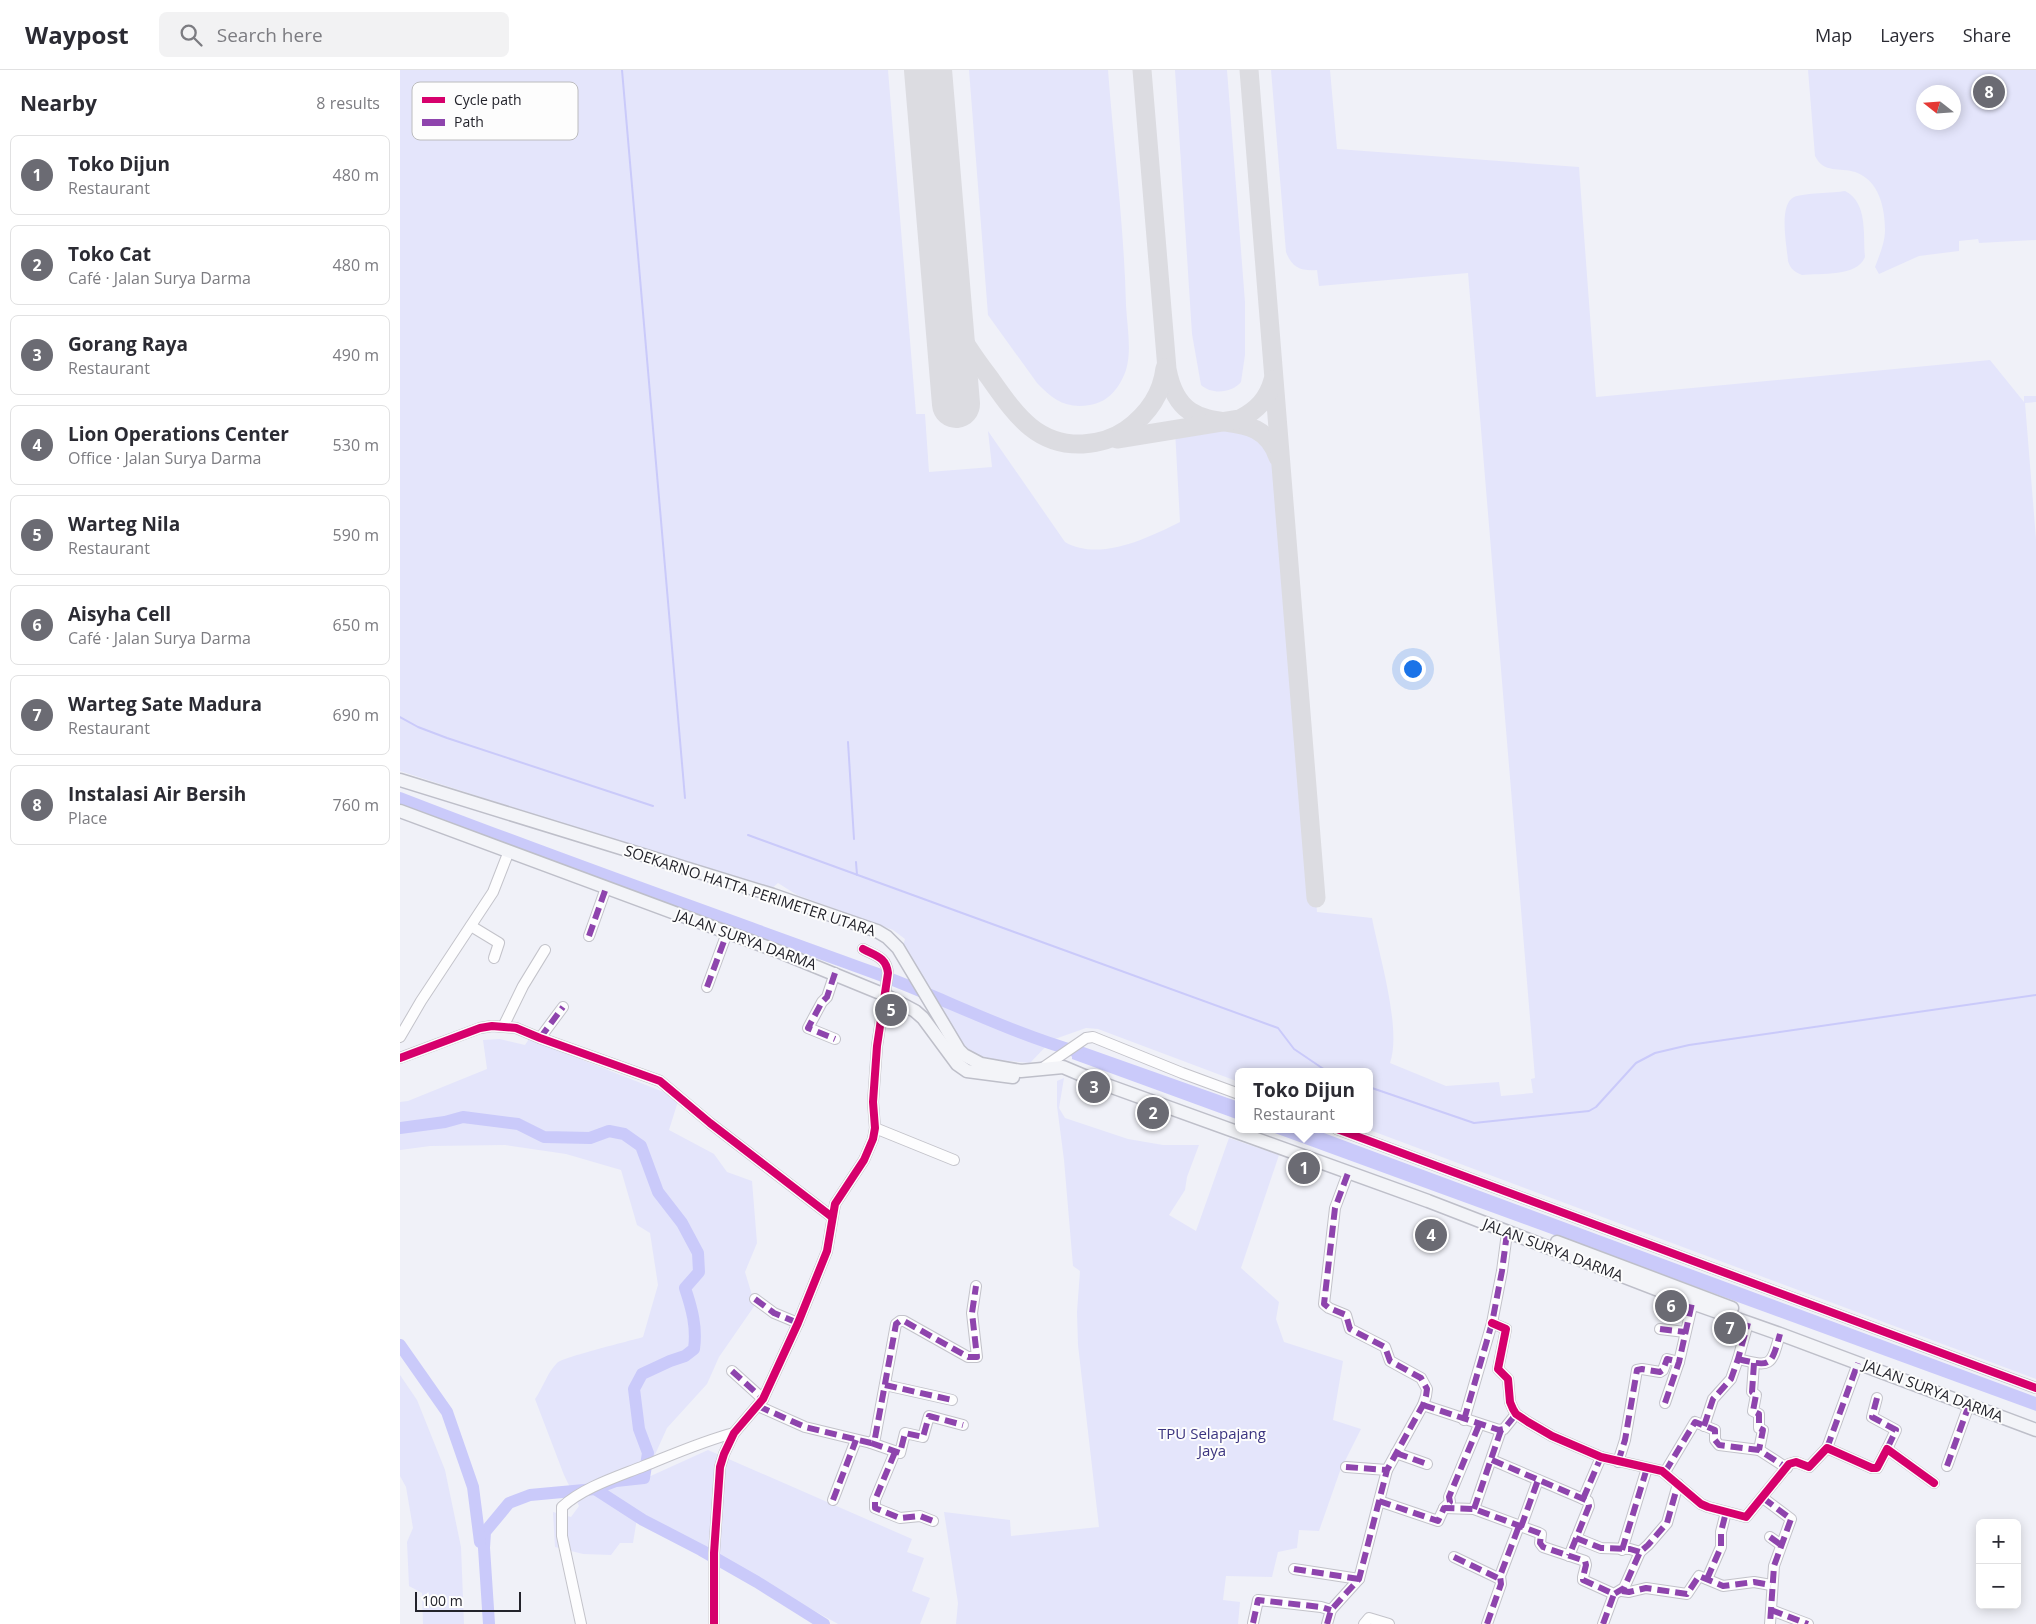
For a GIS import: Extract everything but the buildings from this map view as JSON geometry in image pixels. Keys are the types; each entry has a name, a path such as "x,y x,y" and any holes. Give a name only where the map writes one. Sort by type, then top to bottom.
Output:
{"main road":[{"name":"SOEKARNO HATTA PERIMETER UTARA","path":"400,780 772,895 877,932 893,942 912,969 959,1050 972,1061 1021,1071 1059,1067 1071,1071"},
{"name":"JALAN SURYA DARMA","path":"400,811 835,973 886,990 923,1018 957,1064 967,1071 1009,1077 1084,1068 1235,1123"},
{"name":"JALAN SURYA DARMA","path":"1071,1071 1235,1131"},
{"name":"JALAN SURYA DARMA","path":"1239,1133 1428,1201 1507,1233 2036,1422"},
{"name":"JALAN SURYA DARMA","path":"1262,1133 1748,1322 2036,1430"}],"street":[{"path":"400,1037 493,892 509,851"},
{"path":"589,936 606,888"},
{"path":"471,926 499,943 494,958"},
{"path":"707,987 727,933"},
{"path":"714,1624 714,1553 720,1467 724,1454 734,1433 761,1402 798,1323 827,1251 835,1204 864,1160 873,1138 875,1128 873,1102 877,1046 888,973 887,964 883,959 863,949"},
{"path":"504,1025 523,986 545,950"},
{"path":"835,973 827,997 822,1002 808,1028 835,1039"},
{"path":"540,1038 563,1007"},
{"path":"400,1058 480,1028 504,1025 660,1081 832,1218"},
{"path":"1040,1069 1086,1038 1100,1039 1235,1093"},
{"path":"875,1128 954,1160"},
{"path":"1348,1133 2036,1388"},
{"path":"1327,1624 1331,1610 1360,1579 1387,1470 1424,1405 1427,1389 1421,1378 1412,1371 1388,1359 1385,1347 1350,1329 1346,1315 1324,1304 1334,1208 1348,1173"},
{"path":"1464,1420 1492,1323 1507,1233"},
{"path":"871,1443 876,1438 896,1324 904,1321 968,1357 977,1357 972,1313 976,1286"},
{"path":"755,1299 774,1313 798,1323"},
{"path":"1665,1403 1679,1362 1693,1299"},
{"path":"1704,1426 1713,1399 1731,1379 1748,1322"},
{"path":"1492,1323 1503,1326 1506,1329 1498,1369 1508,1379 1510,1402 1516,1414 1552,1436 1601,1456 1618,1462 1664,1472 1703,1505 1746,1517 1793,1462 1809,1467 1827,1448 1858,1363"},
{"path":"1660,1329 1685,1332"},
{"path":"1738,1358 1765,1365 1775,1353 1780,1334"},
{"path":"1618,1462 1625,1440 1637,1370 1660,1372 1663,1370 1667,1359 1679,1362"},
{"path":"1754,1363 1752,1392 1756,1395 1753,1411 1760,1414 1759,1428 1763,1430 1759,1450"},
{"path":"732,1372 761,1402 805,1427 871,1443 895,1452 900,1452 906,1432 923,1437 929,1416 963,1425"},
{"path":"885,1385 952,1400"},
{"path":"1827,1448 1872,1468 1877,1468 1896,1430 1872,1417 1877,1398"},
{"path":"1424,1405 1479,1425 1501,1430"},
{"path":"1947,1466 1969,1405"},
{"path":"1474,1509 1501,1430 1516,1414"},
{"path":"1664,1472 1693,1423 1697,1422 1716,1431 1715,1440 1719,1445 1759,1450 1788,1468"},
{"path":"1379,1500 1438,1521 1444,1508 1450,1502 1449,1497 1479,1425"},
{"path":"581,1624 562,1536 562,1507 607,1481 712,1439 734,1433"},
{"path":"833,1500 856,1440"},
{"path":"1887,1449 1934,1483"},
{"path":"895,1452 875,1500 875,1508 900,1518 920,1516 933,1521"},
{"path":"1396,1454 1427,1464"},
{"path":"1583,1499 1601,1456"},
{"path":"1492,1460 1588,1502 1589,1506 1569,1556"},
{"path":"1346,1467 1387,1470"},
{"path":"1622,1550 1647,1468"},
{"path":"1487,1624 1501,1584 1500,1579 1538,1480"},
{"path":"1603,1624 1640,1552 1648,1546 1667,1523 1678,1484"},
{"path":"1763,1498 1791,1519 1774,1566 1771,1585 1770,1624"},
{"path":"1444,1508 1474,1509 1541,1534 1540,1543 1543,1547 1586,1563 1584,1580 1618,1592 1646,1588 1687,1594 1700,1576 1723,1586 1754,1582 1771,1585"},
{"path":"1707,1579 1721,1547 1720,1532 1726,1512"},
{"path":"1770,1537 1781,1545"},
{"path":"1576,1538 1597,1547 1630,1549 1640,1552"},
{"path":"1454,1557 1500,1579"},
{"path":"1294,1568 1360,1579"},
{"path":"1252,1623 1258,1600 1321,1607 1331,1610"},
{"path":"1771,1610 1808,1624"},
{"path":"1364,1624 1369,1618 1389,1624"}],"green space":[{"path":"400,70 888,70 916,414 925,414 929,472 992,467 988,431 1065,542 1078,548 1108,549 1139,541 1180,522 1175,430 1225,423 1240,424 1253,428 1265,436 1274,449 1281,468 1317,912 1372,918 1391,1012 1393,1049 1390,1063 1446,1086 1499,1082 1501,1096 1533,1093 1531,1079 1535,1078 1468,273 1319,286 1317,270 1302,269 1291,262 1286,252 1271,70 1330,70 1337,149 1579,167 1596,397 1990,360 2024,402 2024,396 2036,396 2036,402 2025,403 2036,539 2036,1379 1373,1131 1373,1068 1235,1068 1235,1080 1098,1029 1086,1028 1052,1040 1030,1063 966,1056 903,946 905,939 893,930 797,895 778,883 770,890 400,771"},
{"path":"969,70 1108,70 1119,188 1129,354 1126,370 1121,382 1113,393 1103,401 1090,405 1074,406 1054,398 1037,383 988,315"},
{"path":"1175,70 1227,70 1245,302 1245,355 1241,382 1233,389 1222,391 1211,390 1201,385 1192,334"},
{"path":"1808,70 2036,70 2036,240 1979,243 1978,239 1959,241 1959,251 1919,256 1879,274 1875,267 1884,240 1885,222 1882,204 1875,188 1870,181 1855,172 1827,168 1815,156"},
{"path":"1845,191 1858,203 1861,211 1865,257 1861,263 1847,271 1828,274 1802,275 1797,273 1791,268 1788,261 1785,236 1786,208 1789,201 1798,196"},
{"path":"500,1039 525,1045 529,1039 679,1098 669,1130 714,1154 727,1172 752,1181 757,1243 745,1272 755,1305 719,1357 707,1384 667,1428 644,1479 708,1450 912,1539 907,1552 924,1558 912,1591 930,1598 920,1624 838,1624 638,1512 633,1543 620,1543 611,1555 583,1554 555,1547 553,1512 571,1517 579,1506 564,1475 535,1399 551,1371 562,1360 643,1337 658,1285 650,1233 637,1225 621,1170 566,1154 505,1145 430,1146 400,1150 400,1102 408,1101 487,1069 483,1040"},
{"name":"TPU Selapajang Jaya","path":"1064,1078 1059,1108 1065,1118 1128,1139 1163,1145 1199,1145 1187,1177 1185,1190 1169,1215 1196,1231 1229,1138 1279,1155 1241,1268 1279,1302 1276,1319 1284,1342 1343,1361 1333,1420 1361,1429 1340,1471 1319,1531 1299,1530 1297,1548 1278,1552 1272,1577 1226,1576 1223,1600 1240,1602 1238,1624 956,1624 958,1603 944,1512 1010,1520 1011,1536 1099,1527 1078,1345 1077,1312 1080,1271 1073,1266 1064,1160 1057,1106 1057,1081"},
{"path":"400,1375 417,1400 445,1470 461,1547 464,1624 423,1624 422,1593 409,1586 407,1542 413,1528 406,1487 400,1476"}],"water":[{"path":"1081,1046 1235,1101 1235,1119 1072,1059 1072,1051"},
{"path":"1275,1133 1324,1133 2036,1397 2036,1411"}],"waterway":[{"path":"622,70 685,798"},
{"path":"400,717 418,727 447,738 653,806"},
{"path":"848,742 854,839"},
{"path":"400,798 577,865 875,973 1026,1035 1078,1052"},
{"path":"748,835 1278,1028 1294,1049 1322,1068"},
{"path":"856,862 857,875"},
{"path":"1373,1088 1474,1123 1589,1111 1596,1107 1636,1063 1655,1053 1689,1045 2036,995"},
{"path":"400,1128 445,1122 463,1117 518,1124 544,1137 590,1138 609,1131 624,1134 641,1146 658,1192 682,1223 698,1253 699,1272 685,1288 693,1318 695,1333 694,1349 685,1356 642,1374 634,1389 639,1429 648,1453 644,1478 616,1481 595,1489 530,1495 509,1503 485,1532 484,1548 489,1624"},
{"path":"400,1345 447,1412 473,1487 480,1542"},
{"path":"595,1489 643,1520 757,1582 824,1624"}],"taxiway":[{"path":"1142,70 1167,369 1175,395 1188,410 1203,418 1254,429 1268,439 1278,457"},
{"path":"1249,70 1316,898"},
{"path":"945,270 950,310 954,323 966,344 1007,403 1027,424 1039,433 1052,439 1066,443 1083,444 1105,440 1121,433 1134,424 1147,411 1161,387 1165,368"},
{"path":"1117,439 1240,419 1252,412 1261,403 1268,393 1273,380"}],"runway":[{"path":"928,70 956,404"}],"marked path":[{"path":"589,936 606,888"},
{"path":"707,987 727,933"},
{"path":"835,973 827,997 822,1002 808,1028 835,1039"},
{"path":"540,1038 563,1007"},
{"path":"1327,1624 1331,1610 1359,1579 1387,1470 1423,1405 1427,1389 1421,1378 1390,1361 1385,1347 1350,1329 1346,1315 1324,1304 1335,1208 1348,1173"},
{"path":"1464,1420 1492,1323 1507,1233"},
{"path":"758,1406 805,1427 871,1443 875,1438 896,1324 904,1321 968,1357 977,1357 972,1313 976,1286"},
{"path":"755,1299 774,1313 798,1323"},
{"path":"1665,1403 1679,1362 1692,1303"},
{"path":"1704,1426 1713,1399 1731,1379 1748,1323"},
{"path":"1660,1329 1685,1332"},
{"path":"1738,1359 1757,1363 1768,1362 1774,1353 1780,1334"},
{"path":"1618,1462 1625,1440 1637,1370 1660,1372 1663,1370 1667,1359 1679,1362"},
{"path":"1754,1363 1752,1392 1756,1395 1753,1411 1759,1414 1759,1428 1763,1430 1759,1450"},
{"path":"1827,1448 1858,1363"},
{"path":"732,1371 763,1399"},
{"path":"885,1385 952,1400"},
{"path":"1877,1398 1872,1417 1896,1430 1887,1449"},
{"path":"1423,1405 1499,1430 1504,1429 1516,1414"},
{"path":"1947,1466 1969,1405"},
{"path":"871,1443 900,1453 905,1433 923,1437 929,1416 963,1425"},
{"path":"1665,1472 1695,1422 1715,1430 1715,1440 1719,1445 1759,1450 1787,1468"},
{"path":"1479,1425 1449,1497 1450,1502 1444,1508 1474,1509 1541,1534 1540,1543 1543,1547 1585,1561 1583,1580 1614,1594 1624,1588 1640,1552 1667,1523 1678,1484"},
{"path":"1474,1509 1501,1430"},
{"path":"833,1500 856,1440"},
{"path":"895,1452 875,1500 875,1508 900,1518 920,1516 933,1521"},
{"path":"1396,1453 1427,1464"},
{"path":"1583,1499 1601,1457"},
{"path":"1492,1460 1588,1501 1589,1506 1569,1556"},
{"path":"1346,1467 1387,1470"},
{"path":"1622,1550 1647,1468"},
{"path":"1521,1527 1538,1480"},
{"path":"1763,1498 1791,1519 1774,1566 1770,1624"},
{"path":"1379,1501 1438,1521 1444,1508"},
{"path":"1707,1579 1721,1547 1721,1532 1726,1512"},
{"path":"1487,1624 1501,1584 1500,1576 1519,1526"},
{"path":"1770,1537 1781,1545"},
{"path":"1576,1538 1601,1548 1630,1549 1640,1552"},
{"path":"1454,1557 1500,1579"},
{"path":"1294,1569 1359,1579"},
{"path":"1622,1591 1629,1592 1646,1588 1687,1594 1699,1576 1723,1586 1754,1582 1771,1585"},
{"path":"1603,1624 1614,1594"},
{"path":"1253,1623 1258,1600 1321,1607 1331,1610"},
{"path":"1771,1610 1808,1624"}],"cycle path":[{"path":"714,1624 714,1553 720,1467 724,1454 734,1433 763,1399 798,1323 827,1251 835,1204 864,1160 873,1139 875,1128 873,1102 877,1046 888,973 883,960 863,949"},
{"path":"400,1058 480,1028 492,1026 516,1028 660,1081 710,1123 832,1217"},
{"path":"1348,1133 2036,1388"},
{"path":"1492,1323 1506,1329 1498,1369 1508,1379 1510,1402 1516,1414 1552,1436 1601,1457 1662,1471 1701,1504 1708,1507 1746,1517 1789,1464 1796,1462 1809,1467 1827,1448 1872,1468 1877,1468 1887,1449 1934,1483"}],"place":[{"name":"Instalasi Air Bersih","path":"1989,92"},
{"name":"Warteg Nila","path":"891,1010"},
{"name":"Gorang Raya","path":"1094,1087"},
{"name":"Toko Cat","path":"1153,1113"},
{"name":"Toko Dijun","path":"1304,1168"},
{"name":"Lion Operations Center","path":"1431,1235"},
{"name":"Aisyha Cell","path":"1671,1306"},
{"name":"Warteg Sate Madura","path":"1730,1328"}]}
